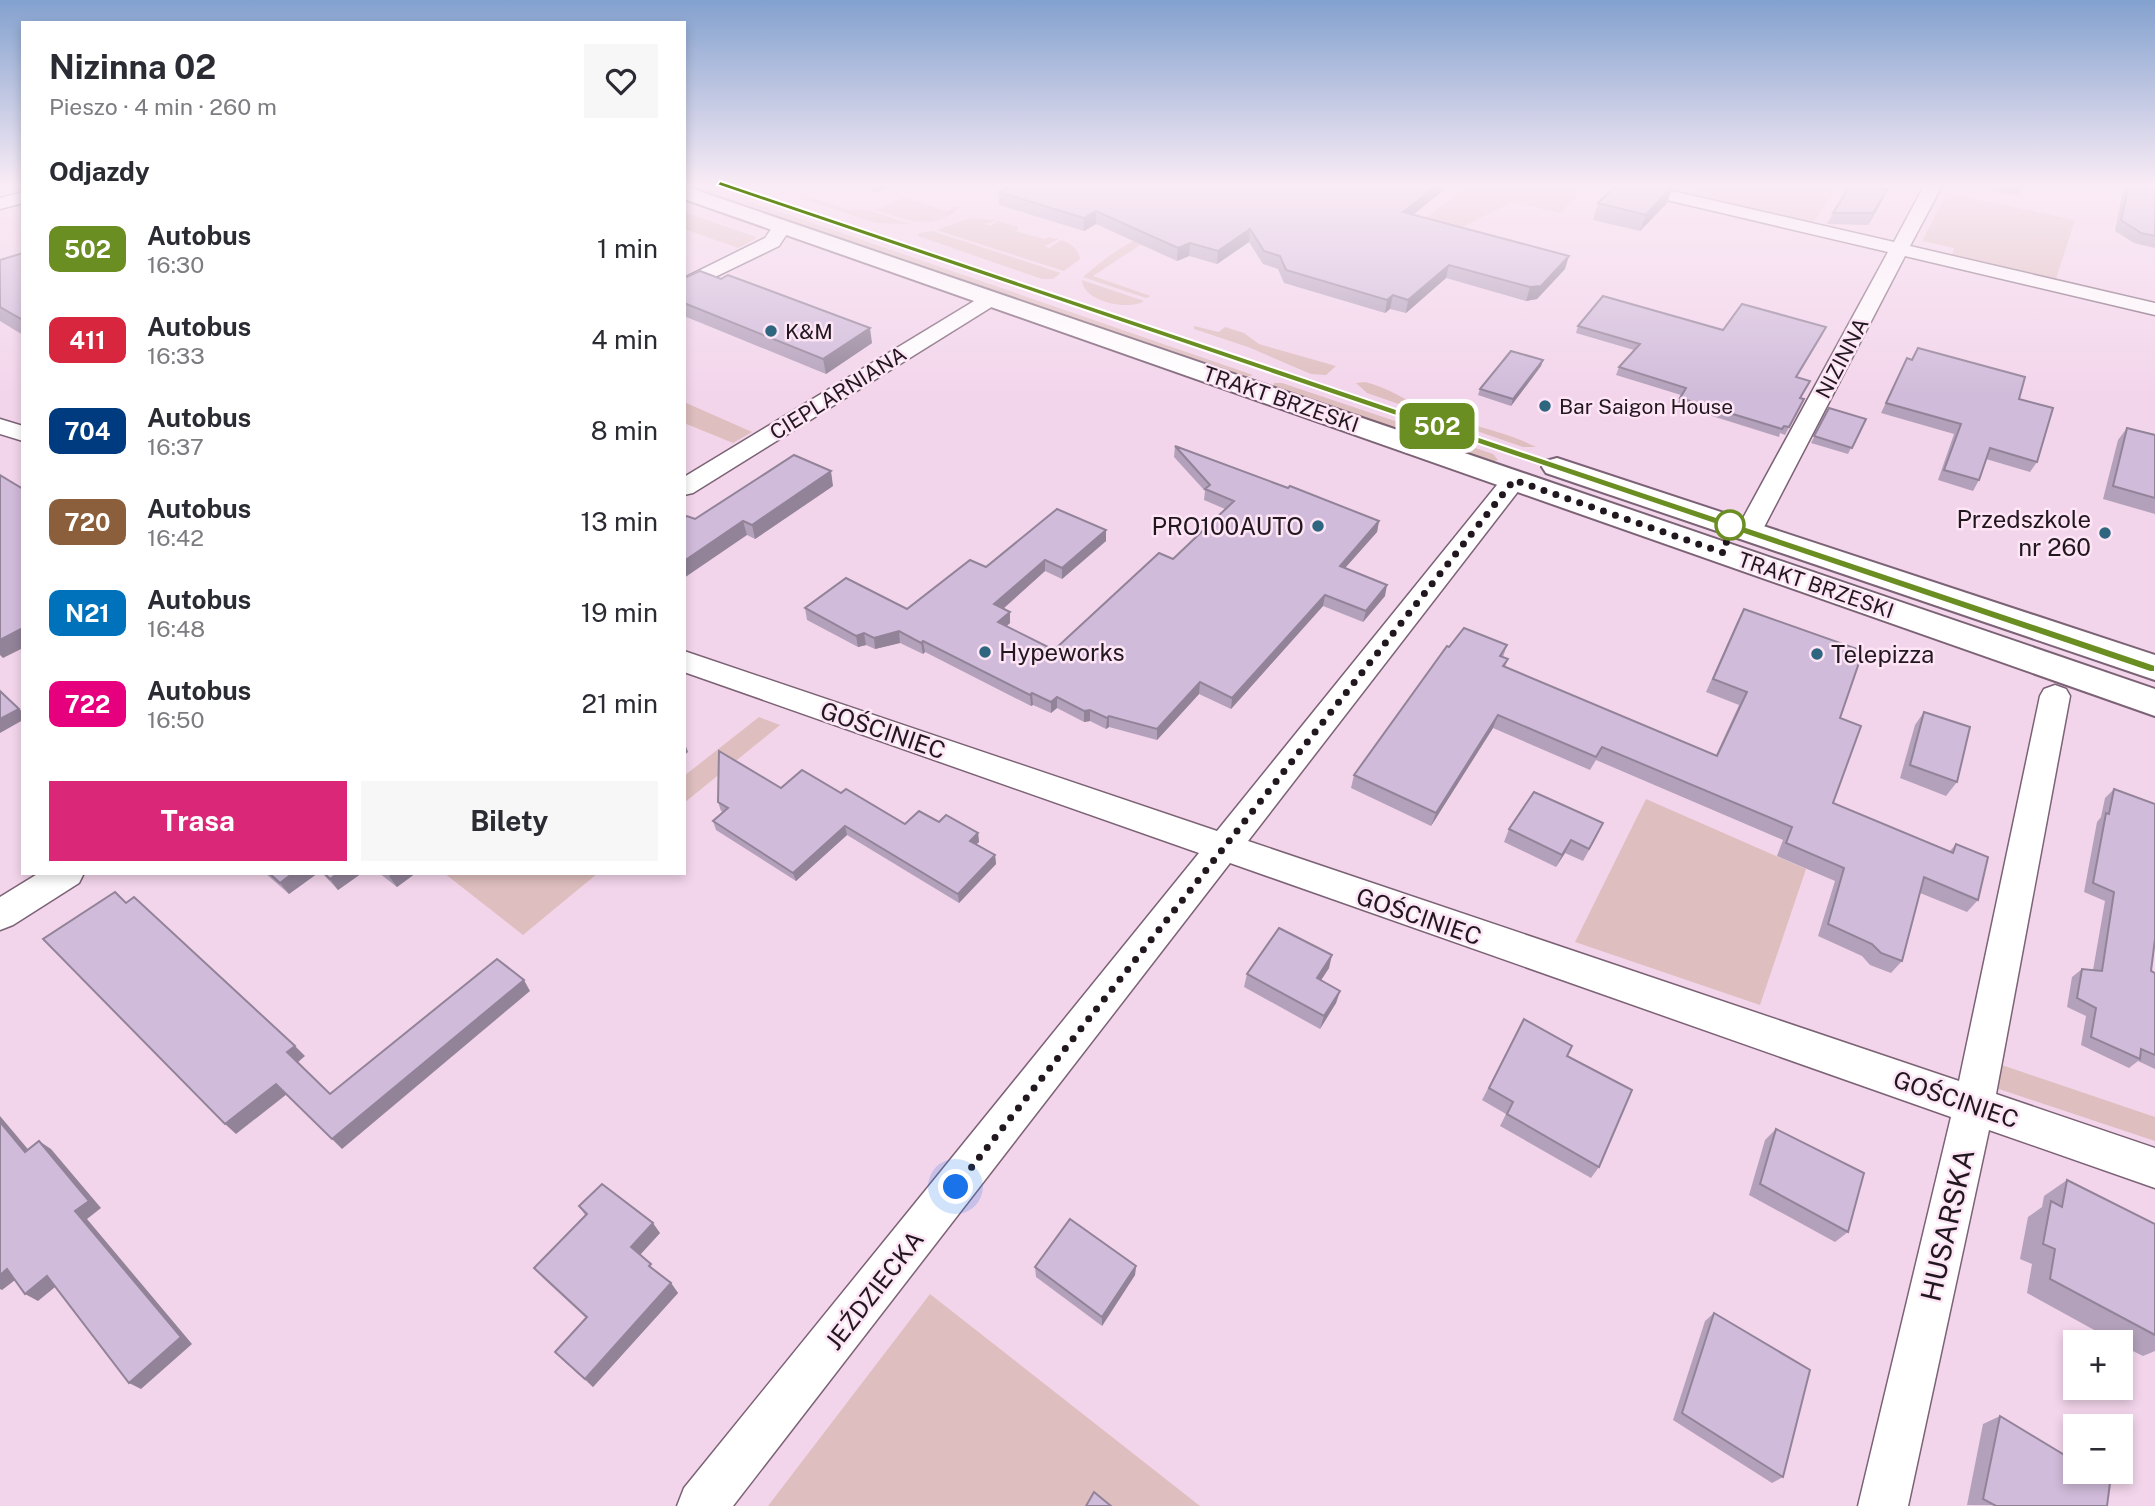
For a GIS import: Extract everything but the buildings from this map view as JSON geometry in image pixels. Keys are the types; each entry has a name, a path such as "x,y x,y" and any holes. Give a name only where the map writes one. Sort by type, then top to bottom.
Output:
{"main road":[{"name":"TRAKT BRZESKI","path":"864,254 2155,703"},
{"name":"TRAKT BRZESKI","path":"928,254 2155,668"}],"street":[{"path":"686,285 747,254"},
{"name":"NIZINNA","path":"1749,531 1897,254"},
{"path":"1922,254 2155,309"},
{"name":"CIEPLARNIANA","path":"686,487 991,299"},
{"path":"0,426 21,433"},
{"name":"JEŹDZIECKA","path":"702,1506 1225,849 1514,480"},
{"name":"GOŚCINIEC","path":"686,662 2155,1168"},
{"name":"HUSARSKA","path":"1883,1506 1974,1105 2055,696"},
{"path":"0,915 64,875"}],"shaded area":[{"path":"887,254 903,254 1253,375 1243,378"},
{"path":"971,254 1004,254 1061,273 1053,279 1042,279"},
{"path":"1012,254 1079,254 1080,259 1064,271"},
{"path":"1112,254 1126,254 1093,276 1151,296 1146,298 1083,277"},
{"path":"1952,254 2064,254 2056,279"},
{"path":"1082,280 1144,301 1118,305 1098,299 1084,288"},
{"path":"1194,326 1219,332 1225,327 1244,333 1259,344 1336,366 1326,375 1311,374 1248,347 1194,329"},
{"path":"1365,382 1437,414 1536,447 1523,447 1367,393 1356,383"},
{"path":"1274,383 1282,383 1493,454 1498,460 1489,462 1274,389"},
{"path":"686,403 752,432 733,443 686,424"},
{"path":"759,717 780,725 686,801 686,774"},
{"path":"1646,799 1806,869 1760,1005 1575,942"},
{"path":"447,875 596,875 523,935"},
{"path":"1996,1063 2155,1117 2155,1141 1993,1087"},
{"path":"930,1294 1200,1506 768,1506"}],"bus line":[{"name":"502","path":"928,254 2155,669"}],"place":[{"name":"K&M","path":"771,331"},
{"name":"Bar Saigon House","path":"1545,406"},
{"name":"PRO100AUTO","path":"1318,526"},
{"name":"Przedszkole nr 260","path":"2105,533"},
{"name":"Hypeworks","path":"985,652"},
{"name":"Telepizza","path":"1817,654"}],"route":[{"path":"956,1187 1514,480 1724,553 1730,525"}]}
